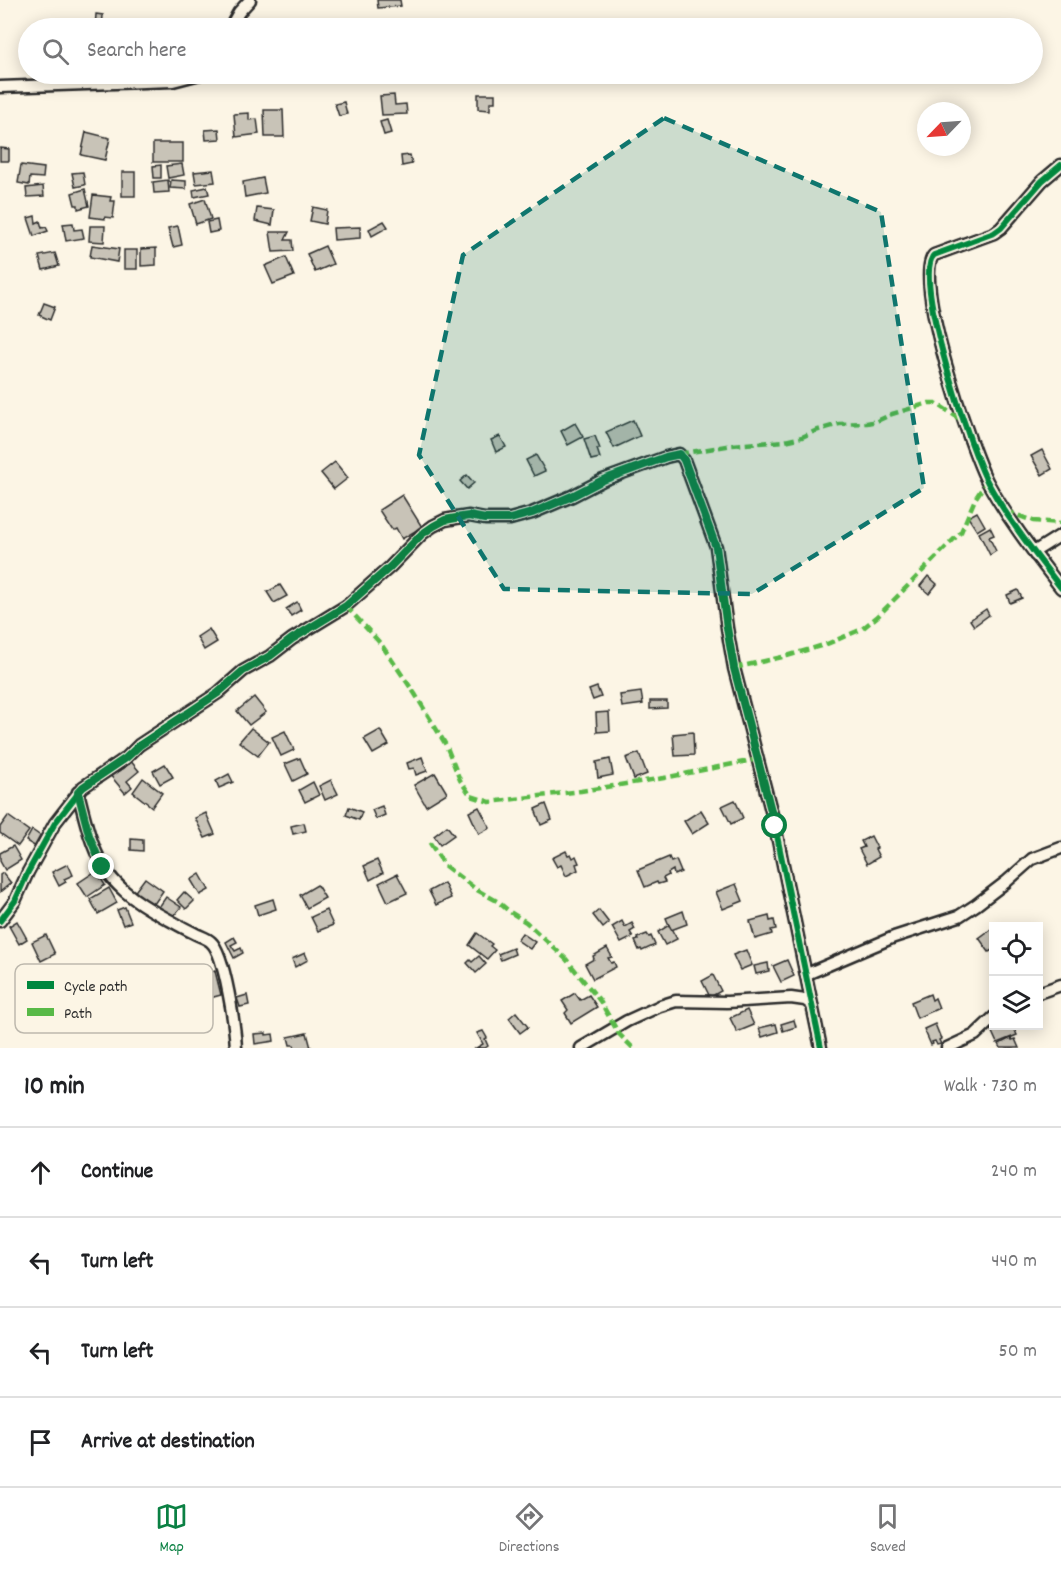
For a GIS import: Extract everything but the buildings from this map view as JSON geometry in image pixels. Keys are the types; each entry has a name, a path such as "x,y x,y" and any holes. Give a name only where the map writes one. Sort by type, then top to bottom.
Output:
{"street":[{"path":"236,18 250,0"},
{"path":"0,87 86,84"},
{"path":"1061,165 1042,181 996,231 935,254 929,260 933,309 947,368 978,462 1013,524 1042,566 1061,588"},
{"path":"0,921 15,901 28,872 56,823 83,787 218,693 243,671 346,606 390,567 422,534 445,520 469,516 485,519 510,519 532,513 603,480 680,454 716,547 734,668 775,826 821,1048"},
{"path":"1035,555 1037,550 1061,535"},
{"path":"78,792 95,852 102,867 112,880 132,898 212,942 225,976 236,1048"},
{"path":"807,974 894,937 959,916 1006,882 1032,859 1061,848"},
{"path":"1043,991 1061,985"},
{"path":"581,1048 627,1022 676,1001 727,1002 791,998 805,1000 812,1005"},
{"path":"947,1048 975,1035 989,1021"}],"highlighted area":[{"path":"664,118 881,212 924,488 752,594 504,589 419,455 463,255"}],"marked path":[{"path":"679,454 732,445 785,441 839,424 877,421 929,403 936,403 963,421"},
{"path":"734,668 827,644 862,629 878,616 961,532 975,499 987,481"},
{"path":"1006,511 1033,521 1061,523"},
{"path":"346,606 381,644 415,694 446,745 460,780 471,796 490,802 581,791 664,778 758,759"},
{"path":"430,843 445,866 526,922 566,959 600,1001 619,1034 633,1048"}],"cycle path":[{"path":"1061,165 1042,181 1001,228 994,233 934,255 929,270 930,295 946,366 980,466 1005,511 1061,588"},
{"path":"0,921 15,901 55,823 83,787 126,758 139,745 218,693 243,671 346,606 433,526 445,520 469,516 485,519 510,519 532,513 603,480 679,454 684,460 716,547 734,668 775,826 821,1048"}],"route":[{"path":"102,867 89,835 78,792 168,725 218,693 243,671 346,606 390,567 422,534 445,520 469,516 485,519 510,519 532,513 572,496 595,483 680,454 716,547 734,668 775,826"}]}
